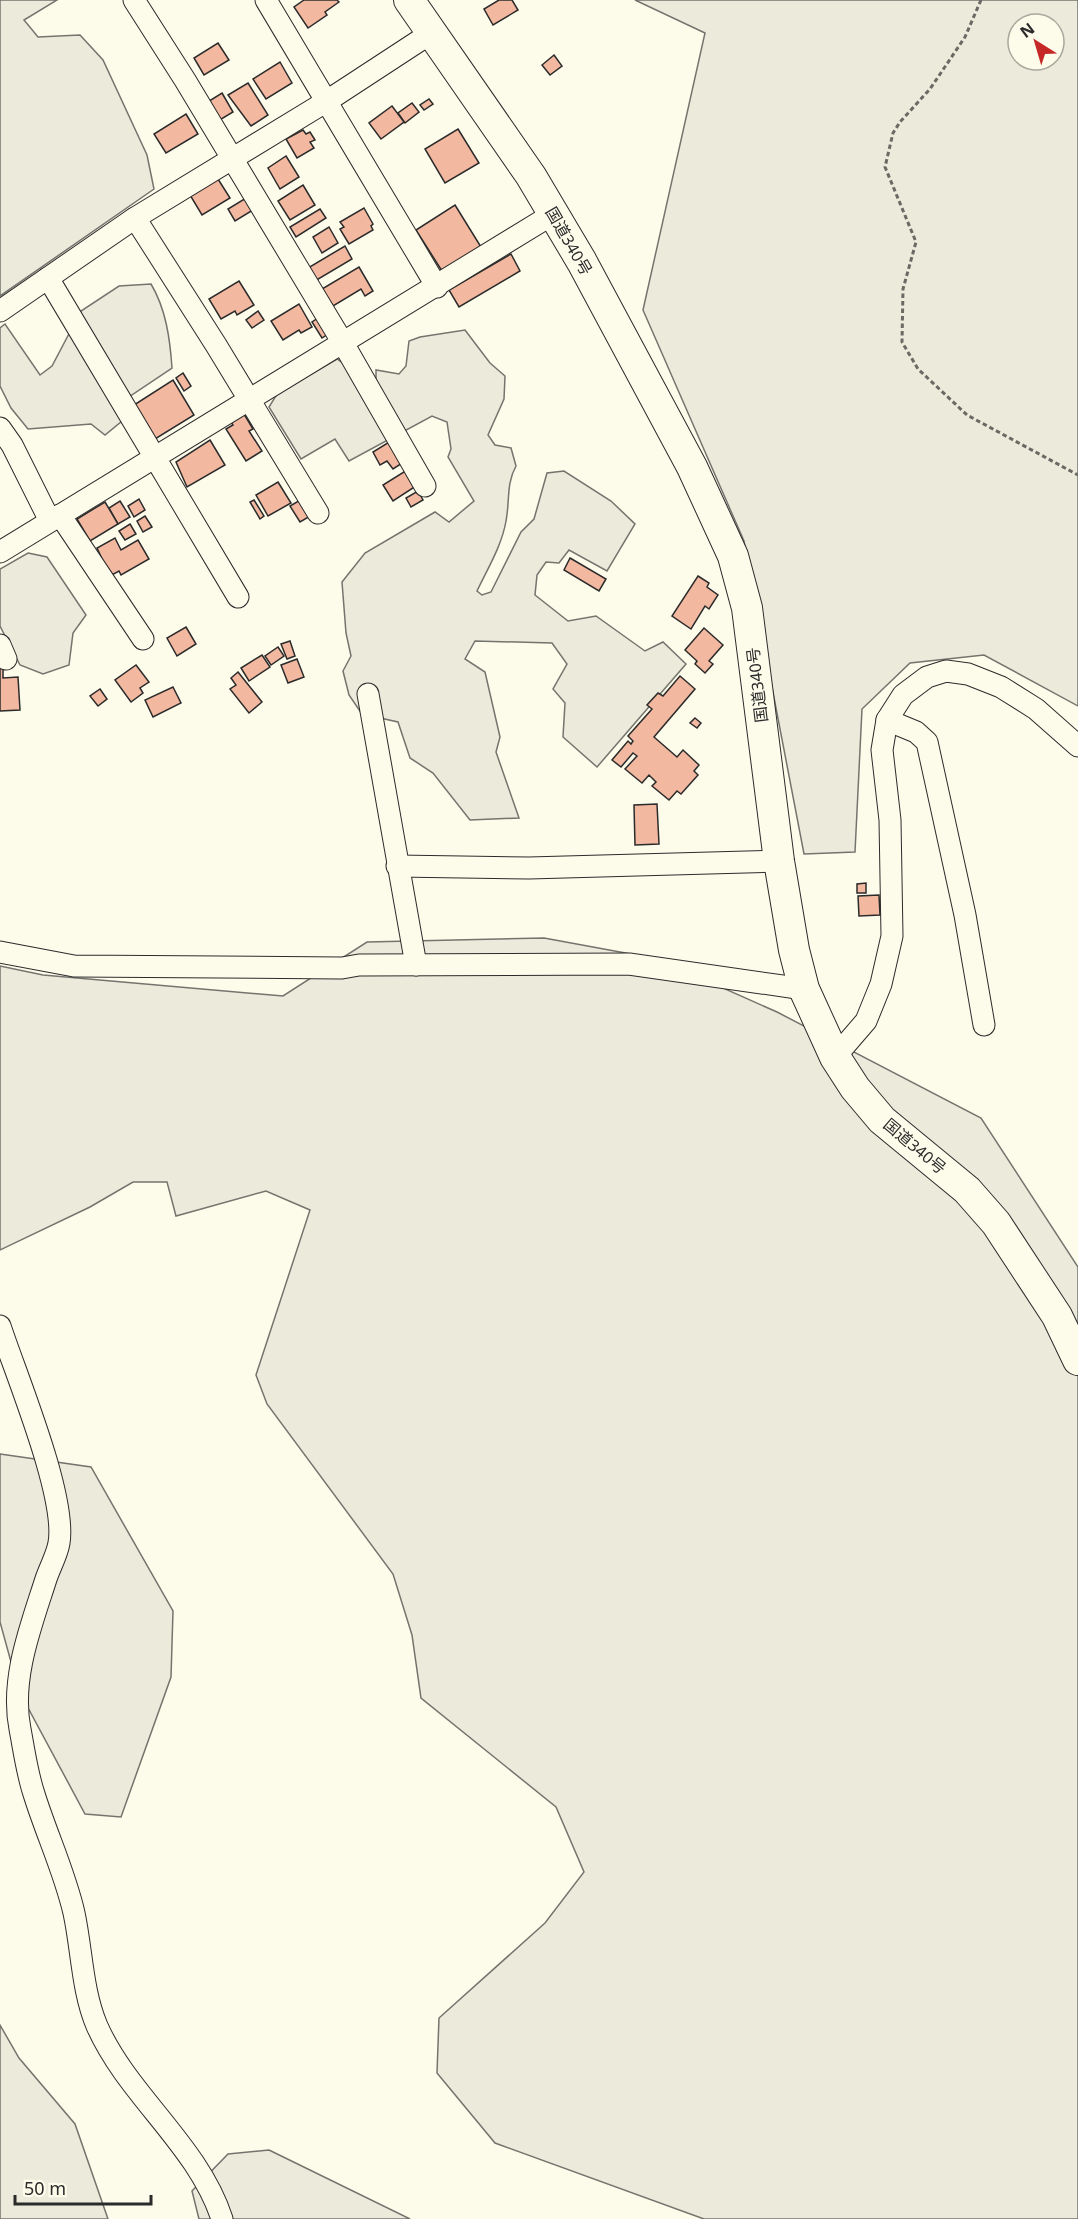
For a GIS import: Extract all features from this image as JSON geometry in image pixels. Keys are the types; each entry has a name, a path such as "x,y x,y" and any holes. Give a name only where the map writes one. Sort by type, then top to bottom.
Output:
{"highway":[{"name":"国道340号","path":"409,0 506,139 553,213 687,458 733,556 747,608 779,861 794,950 804,989 835,1057 855,1088 882,1120 967,1190 996,1223 1057,1316 1078,1360"}],"street":[{"path":"134,0 343,343 425,486"},
{"path":"266,0 437,287"},
{"path":"0,310 135,218 327,101 431,33"},
{"path":"0,552 437,287 553,213"},
{"path":"135,218 318,513"},
{"path":"48,278 238,597"},
{"path":"0,428 55,518 142,639"},
{"path":"835,1057 866,1021 881,984 892,936 890,820 882,750 886,720 903,695 927,677 946,671 968,674 1001,687 1036,710 1078,746"},
{"path":"368,694 416,964"},
{"path":"886,720 916,732 927,742 965,915 984,1025"},
{"path":"397,866 529,868 779,861"},
{"path":"0,952 74,966 342,968 416,964 629,964 804,989"},
{"path":"0,1326 46,1464 59,1512 59,1543 17,1683 18,1721 33,1791 73,1911 86,1987 97,2024 119,2063 208,2187 222,2219"}],"path":[{"path":"981,0 965,37 930,89 900,122 893,134 885,167 916,242 903,289 902,342 918,369 967,416 1078,475"}],"shaded area":[{"path":"0,0 57,0 24,20 38,37 80,35 103,60 147,155 154,189 0,296"},
{"path":"635,0 1078,0 1078,706 984,655 910,663 862,709 855,852 804,854 744,541 643,310 705,33"},
{"path":"151,284 166,324 172,368 114,407 122,421 105,435 91,424 28,429 11,408 0,386 0,328 5,324 40,375 52,366 81,311 119,286"},
{"path":"465,330 490,363 505,376 504,399 488,435 495,445 511,448 516,466 509,486 506,521 501,539 477,591 482,595 491,592 521,532 534,519 547,473 564,471 611,501 635,524 607,571 569,550 559,563 546,562 537,575 535,595 568,621 596,616 645,651 663,642 686,664 597,767 563,737 565,703 553,689 567,664 552,643 475,641 465,659 485,672 500,737 496,752 519,818 470,820 433,773 410,758 398,722 362,714 349,695 343,671 351,656 346,633 342,582 365,553 435,512 449,522 474,501 448,457 451,449 447,422 432,416 349,461 335,439 301,459 269,407 277,394 337,359 376,386 376,370 399,374 406,366 409,341 420,337"},
{"path":"28,553 47,557 86,615 73,633 69,665 43,674 20,665 0,626 0,569"},
{"path":"544,938 658,959 777,1012 981,1118 1078,1267 1078,2219 704,2219 495,2143 437,2073 439,2018 545,1923 584,1872 556,1807 421,1698 412,1635 393,1574 267,1404 256,1375 310,1210 266,1191 176,1216 167,1182 133,1182 90,1207 0,1250 0,966 43,975 283,996 367,942"},
{"path":"0,1454 91,1467 173,1611 171,1677 121,1817 85,1814 19,1691 0,1622"},
{"path":"0,2025 19,2058 75,2124 108,2219 0,2219"},
{"path":"269,2150 410,2219 199,2219 192,2191 228,2154"}],"building":[{"path":"304,0 337,0 339,2 325,12 327,15 308,28 294,7"},
{"path":"499,0 512,0 518,10 493,25 484,9"},
{"path":"218,43 229,60 204,75 194,58"},
{"path":"554,55 562,66 550,75 542,65"},
{"path":"280,62 292,83 266,99 253,79"},
{"path":"248,83 268,115 251,126 228,95"},
{"path":"222,93 233,112 218,121 206,103"},
{"path":"429,99 433,104 424,110 420,105"},
{"path":"412,103 419,112 405,123 398,113"},
{"path":"392,106 404,122 381,139 369,123"},
{"path":"186,114 198,134 166,153 154,134"},
{"path":"458,129 479,163 445,183 425,149"},
{"path":"303,130 306,134 310,132 315,140 310,142 314,148 297,158 286,139"},
{"path":"286,156 299,177 280,189 268,168"},
{"path":"218,179 230,198 202,215 190,195"},
{"path":"303,185 315,205 290,220 278,201"},
{"path":"246,198 253,210 235,221 228,209"},
{"path":"455,205 481,247 442,271 416,230"},
{"path":"364,208 373,224 371,226 373,230 349,244 340,229 344,227 340,222"},
{"path":"320,209 326,218 296,237 290,227"},
{"path":"329,227 338,243 322,253 313,237"},
{"path":"345,246 352,259 315,281 308,268"},
{"path":"511,254 520,271 459,307 449,290"},
{"path":"359,267 373,291 365,296 361,289 333,306 322,289"},
{"path":"239,281 254,305 237,315 235,311 221,319 209,299"},
{"path":"299,304 312,327 301,333 299,330 283,340 271,321"},
{"path":"258,311 264,320 252,328 246,320"},
{"path":"318,318 328,334 322,338 312,322"},
{"path":"183,373 191,386 184,391 176,378"},
{"path":"173,380 194,415 155,439 134,405"},
{"path":"244,414 253,429 249,431 262,451 246,461 226,429 233,425 231,422"},
{"path":"394,439 407,460 393,469 387,461 380,465 373,452"},
{"path":"210,440 225,465 187,487 176,462"},
{"path":"407,470 416,486 393,501 383,485"},
{"path":"278,482 291,503 268,516 256,495"},
{"path":"418,491 423,500 411,507 406,498"},
{"path":"139,499 145,510 134,517 128,506"},
{"path":"302,499 312,515 300,522 290,506"},
{"path":"254,500 264,516 260,519 250,502"},
{"path":"120,501 130,517 118,524 109,508"},
{"path":"105,502 118,524 90,541 77,519"},
{"path":"145,516 152,527 143,532 137,521"},
{"path":"130,524 136,534 125,540 119,531"},
{"path":"115,538 121,550 138,540 149,559 121,575 119,571 110,576 97,548"},
{"path":"570,558 606,579 599,591 564,570"},
{"path":"698,576 709,583 707,587 718,595 709,609 705,606 691,629 672,616"},
{"path":"186,627 196,644 177,656 167,638"},
{"path":"704,628 723,645 709,661 713,664 705,673 695,664 697,661 685,650"},
{"path":"290,641 295,656 287,659 281,644"},
{"path":"278,647 284,656 271,665 265,656"},
{"path":"262,655 270,667 249,681 241,668"},
{"path":"297,659 304,677 288,683 281,665"},
{"path":"136,665 149,682 140,688 143,693 131,702 115,680"},
{"path":"0,667 3,667 3,678 18,677 20,710 0,711"},
{"path":"238,672 262,702 249,713 230,689 236,685 231,678"},
{"path":"680,676 695,689 654,737 677,757 683,750 699,765 694,771 698,775 681,794 677,791 669,800 652,786 656,782 649,775 642,783 625,769 637,756 633,753 621,767 612,760 628,741 631,744 633,741 628,736 652,709 647,705 658,693 663,696"},
{"path":"173,687 181,703 153,717 145,700"},
{"path":"100,689 107,699 98,706 90,696"},
{"path":"695,718 701,723 697,728 690,723"},
{"path":"657,804 659,844 635,845 634,805"},
{"path":"866,883 866,893 857,893 857,884"},
{"path":"879,895 880,915 859,916 858,896"}]}
